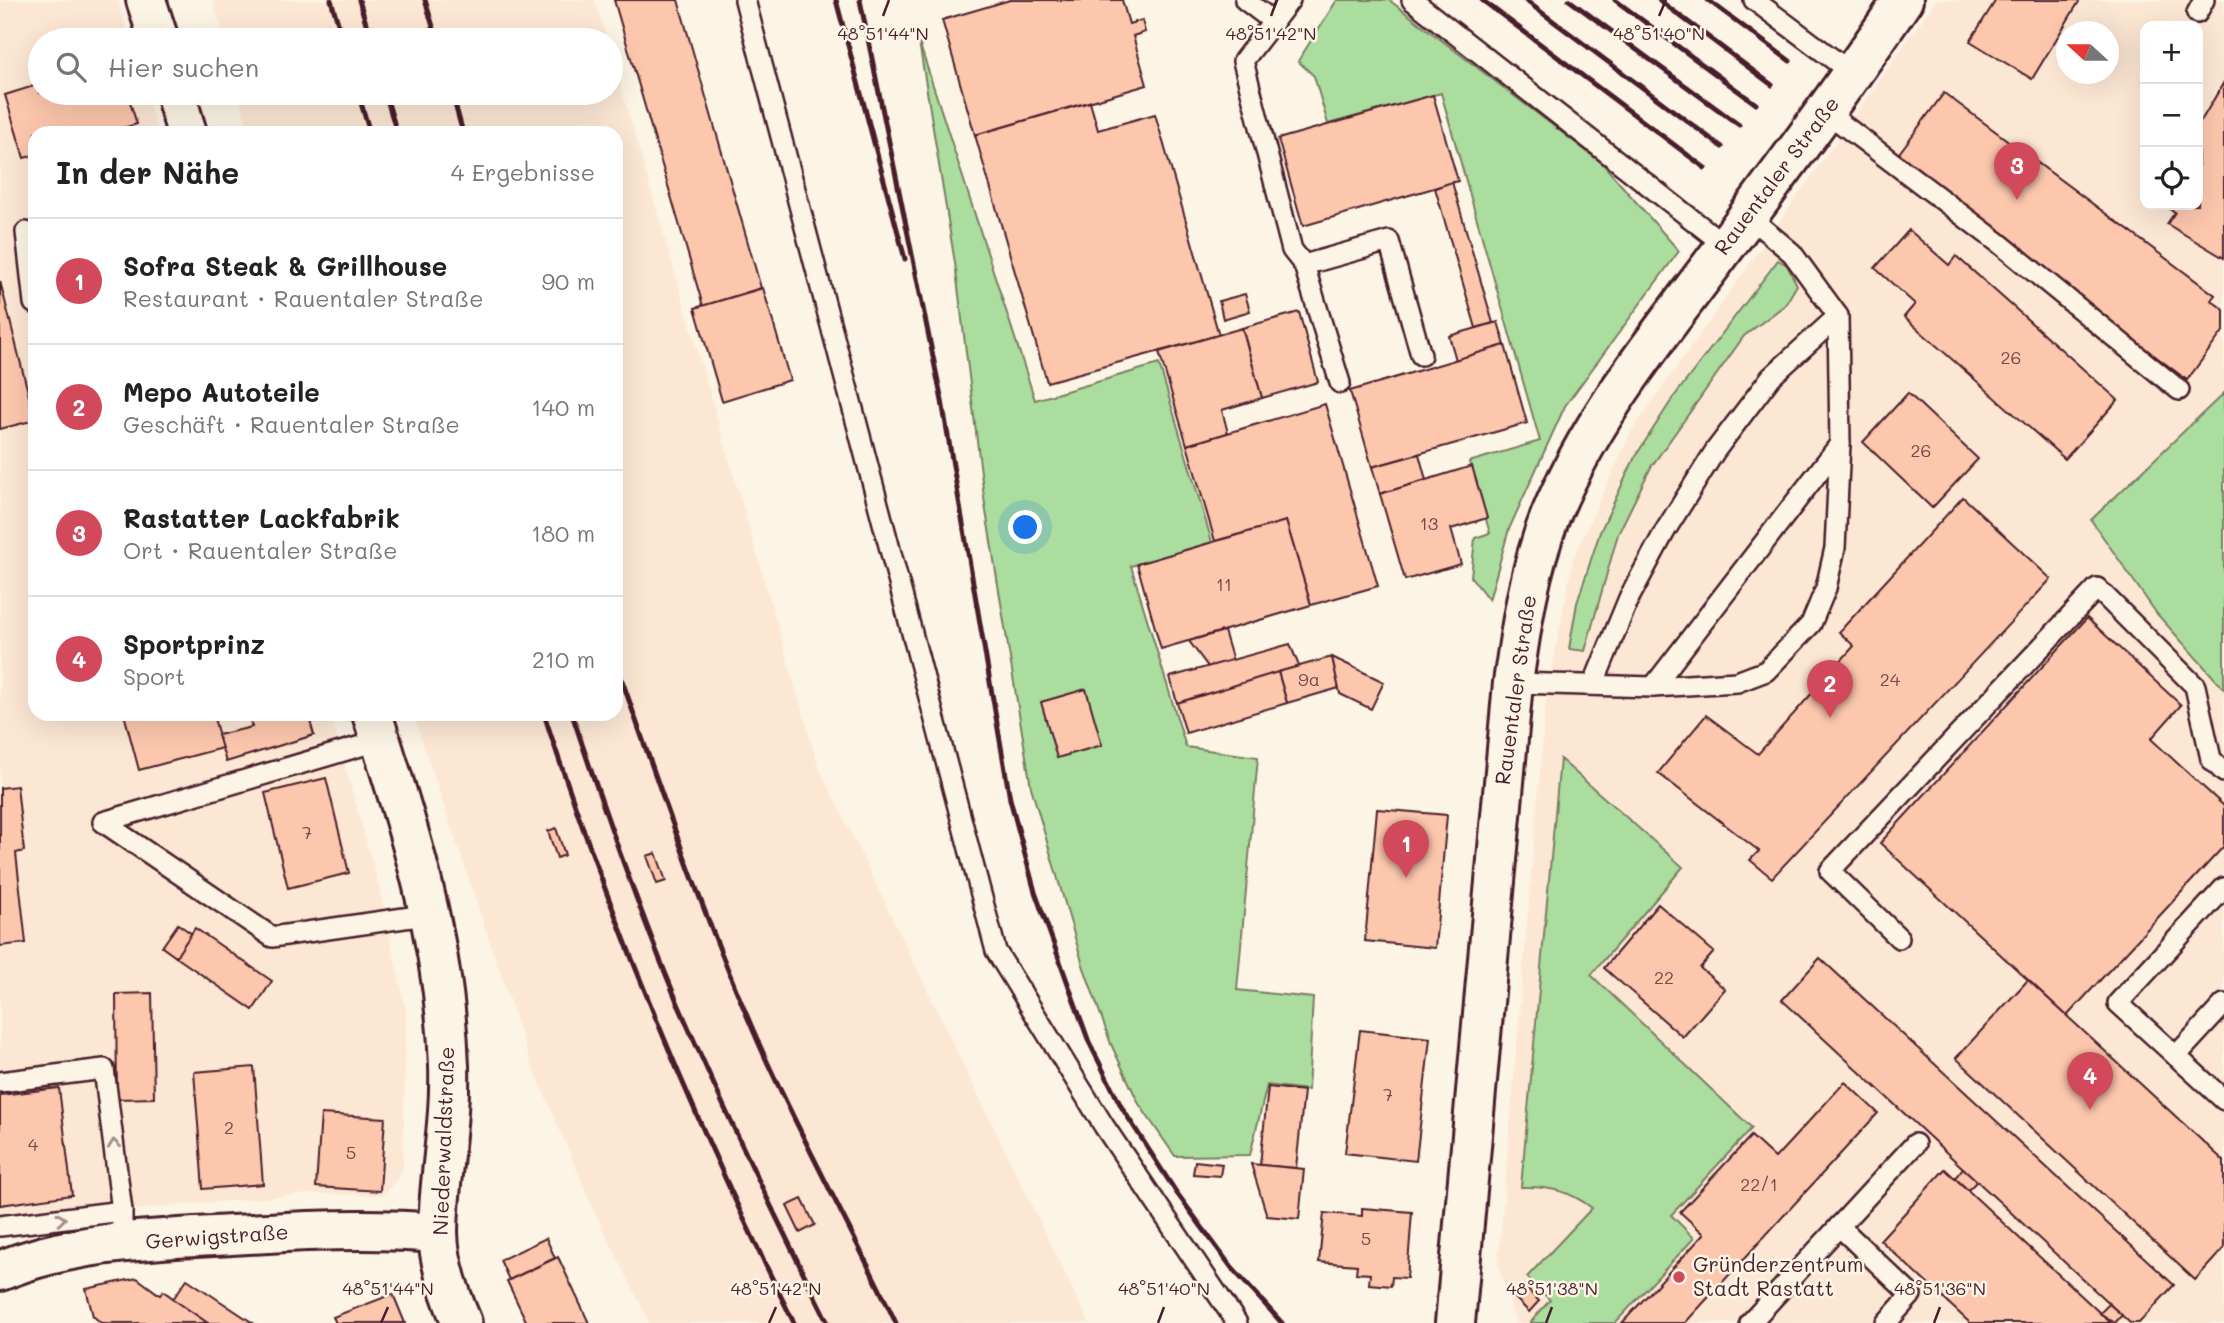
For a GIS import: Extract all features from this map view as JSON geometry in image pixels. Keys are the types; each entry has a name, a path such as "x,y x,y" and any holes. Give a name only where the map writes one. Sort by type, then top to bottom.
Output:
{"street":[{"path":"146,0 155,28"},
{"name":"Rauentaler Straße","path":"1455,1323 1513,682 1526,599 1549,520 1581,449 1622,384 1826,112 1903,0"},
{"path":"179,105 185,126"},
{"name":"Niederwaldstraße","path":"377,727 418,858 432,914 442,974 449,1067 438,1233 450,1294 462,1323"},
{"name":"Gerwigstraße","path":"0,1271 64,1252 122,1228 438,1233"}],"lane":[{"path":"745,0 996,951 1104,1126 1237,1323"},
{"path":"1245,0 1273,22"},
{"path":"1290,0 1243,61 1292,250 1304,265 1340,383"},
{"path":"1412,0 1726,246"},
{"path":"1754,0 1853,74"},
{"path":"1826,112 1999,243 2179,390"},
{"path":"1513,682 1653,687 1737,682 1766,671 1811,624 1826,588 1835,548 1840,444 1838,316 1792,253 1748,216"},
{"path":"26,232 28,248"},
{"path":"1304,265 1388,241 1421,355"},
{"path":"1593,685 1629,598 1665,531 1715,451 1771,377 1838,316"},
{"path":"1653,687 1840,444"},
{"path":"1899,938 1830,871 2097,588 2194,686 2211,759 2224,772"},
{"path":"377,727 103,822 272,937 432,914"},
{"path":"2224,888 2119,1003 2224,1100"},
{"path":"2176,1056 2224,1004"},
{"path":"0,1082 104,1069 122,1228 0,1226"},
{"path":"1750,1323 1915,1144"},
{"path":"1839,1226 1911,1295 1885,1323"}],"shaded area":[{"path":"0,0 118,0 126,28 28,28 28,105 150,105 156,126 28,126 28,721 332,721 376,875 406,1010 403,1171 384,1195 311,1194 148,1208 0,1232"},
{"path":"213,0 595,0 603,28 221,28"},
{"path":"1936,0 2224,0 2224,1323 1516,1323 1498,1264 1546,699 1573,559 1632,430"},
{"path":"623,94 818,765 1089,1323 650,1323 596,1215 529,1058 415,721 623,721 623,126 247,126 241,105 623,105"}],"green space":[{"path":"1337,0 1389,0 1602,163 1679,251 1565,406 1509,529 1489,600 1471,577 1475,538 1490,533 1469,462 1540,441 1441,93 1328,124 1314,76 1298,61"},
{"path":"919,42 1035,400 1159,364 1212,542 1131,566 1186,747 1258,757 1237,990 1313,998 1308,1090 1267,1085 1250,1155 1175,1156 1139,1104 1111,1044 1083,965 1031,787 985,505 955,263"},
{"path":"1778,260 1787,265 1797,285 1785,305 1744,336 1651,467 1618,534 1585,651 1569,649 1577,603 1600,532 1635,457 1673,398"},
{"path":"2224,393 2224,689 2157,614 2091,520"},
{"path":"1560,759 1683,867 1591,975 1752,1128 1671,1215 1694,1238 1615,1323 1530,1323 1550,1300 1527,1277 1592,1208 1576,1197 1559,1191 1521,1187"}],"building":[{"path":"614,0 678,0 761,288 703,306"},
{"path":"1010,0 1122,0 1129,24 1142,20 1145,32 1133,36 1147,85 975,135 942,20"},
{"path":"1996,0 2080,0 2067,21 2056,21 2056,40 2032,79 1970,41"},
{"path":"2224,82 2224,258 2167,224 2175,212 2172,210 2203,210 2203,118"},
{"path":"28,88 28,105 131,105 137,124 28,126 28,157 24,158 5,95"},
{"path":"1944,93 2215,295 2211,300 2224,310 2224,330 2187,380 1894,160"},
{"path":"1433,95 1458,181 1303,226 1278,139"},
{"path":"1090,102 1098,130 1155,114 1219,335 1047,382 975,135"},
{"path":"1452,182 1493,323 1476,328 1435,188"},
{"path":"1909,230 1949,265 1956,256 2118,400 2065,459 1904,317 1915,304 1875,268"},
{"path":"0,281 28,392 28,422 0,429"},
{"path":"763,288 790,380 722,401 695,308"},
{"path":"1245,294 1250,311 1223,319 1219,301"},
{"path":"1299,312 1318,382 1262,398 1242,328"},
{"path":"1498,322 1505,345 1456,360 1449,336"},
{"path":"1242,328 1262,398 1222,410 1228,433 1187,445 1159,352"},
{"path":"1505,345 1527,423 1372,467 1350,391"},
{"path":"1908,393 1978,459 1932,508 1863,442"},
{"path":"1325,404 1378,586 1311,605 1286,521 1215,541 1187,445"},
{"path":"1419,454 1426,480 1380,494 1372,467"},
{"path":"1472,466 1487,518 1451,529 1461,564 1405,580 1380,494"},
{"path":"1963,497 2051,579 1772,878 1750,860 1759,851 1658,773 1706,715 1758,754 1854,646 1839,632"},
{"path":"1286,521 1311,605 1161,649 1137,564"},
{"path":"2087,618 2181,705 2151,739 2224,806 2224,846 2067,1016 1880,843"},
{"path":"1224,631 1233,661 1209,668 1189,641"},
{"path":"1290,644 1299,666 1177,703 1170,677"},
{"path":"1332,657 1339,688 1287,703 1278,672"},
{"path":"1332,657 1384,682 1371,709 1340,694"},
{"path":"1278,672 1287,703 1186,733 1177,703"},
{"path":"1086,689 1102,745 1057,758 1041,702"},
{"path":"126,721 215,721 222,748 139,770"},
{"path":"250,721 310,721 314,735 226,762 218,735 252,727"},
{"path":"326,778 349,873 288,888 265,793"},
{"path":"17,786 24,851 16,853 26,943 0,946 0,788"},
{"path":"1377,809 1447,815 1435,948 1365,941"},
{"path":"556,828 565,855 557,858 548,831"},
{"path":"656,853 666,881 657,884 647,856"},
{"path":"1658,904 1714,952 1700,968 1725,989 1683,1037 1604,968"},
{"path":"178,924 192,934 176,957 162,947"},
{"path":"195,928 272,981 253,1010 176,957"},
{"path":"1820,958 2174,1285 2139,1323 2130,1323 1782,1000"},
{"path":"2028,980 2224,1161 2224,1248 2195,1280 1956,1058"},
{"path":"152,993 154,1098 117,1099 116,994"},
{"path":"1360,1030 1430,1038 1416,1161 1345,1153"},
{"path":"254,1067 263,1184 203,1189 194,1072"},
{"path":"1845,1082 1878,1113 1685,1323 1622,1323 1704,1234 1680,1212 1751,1136 1775,1158"},
{"path":"1268,1087 1304,1091 1296,1168 1260,1165"},
{"path":"59,1088 72,1195 0,1205 0,1095"},
{"path":"321,1114 385,1118 380,1191 316,1187"},
{"path":"1195,1161 1222,1164 1220,1176 1193,1174"},
{"path":"1251,1164 1304,1169 1299,1219 1267,1216"},
{"path":"1963,1168 1977,1181 1968,1190 1955,1178"},
{"path":"1945,1169 2111,1323 1970,1323 1880,1240"},
{"path":"802,1199 815,1225 800,1233 787,1206"},
{"path":"1362,1208 1412,1212 1407,1278 1392,1277 1391,1286 1369,1284 1370,1274 1356,1273 1357,1265 1319,1262 1324,1213 1362,1216"},
{"path":"546,1238 555,1258 509,1280 500,1260"},
{"path":"558,1257 589,1323 527,1323 507,1281"},
{"path":"137,1278 160,1295 163,1291 208,1323 101,1323 93,1316 86,1289"},
{"path":"187,1279 253,1323 208,1323 173,1299"},
{"path":"1524,1286 1539,1301 1529,1312 1514,1297"},
{"path":"393,1294 405,1323 336,1323 333,1317"},
{"path":"2109,1304 2122,1315 2115,1323 2100,1313"}],"railway":[{"path":"331,0 339,28"},
{"path":"359,0 367,28"},
{"path":"425,0 433,28"},
{"path":"836,0 905,259"},
{"path":"860,0 942,401 1010,799 1035,892 1089,1042 1122,1108 1176,1192 1232,1268 1282,1323"},
{"path":"1482,0 1705,168"},
{"path":"1525,0 1722,147"},
{"path":"1569,0 1739,125"},
{"path":"1615,0 1756,104"},
{"path":"1659,0 1772,85"},
{"path":"1708,0 1790,61"},
{"path":"362,105 368,126"},
{"path":"389,105 395,126"},
{"path":"455,105 461,126"},
{"path":"623,683 684,856 760,1046 896,1323"},
{"path":"546,721 598,870 658,1023 723,1174 794,1323"},
{"path":"574,721 621,858 676,999 712,1081 828,1323"}],"place":[{"name":"Rastatter Lackfabrik","path":"2017,200"},
{"name":"Mepo Autoteile","path":"1830,718"},
{"name":"Sofra Steak & Grillhouse","path":"1406,878"},
{"name":"Sportprinz","path":"2090,1110"},
{"name":"Gründerzentrum Stadt Rastatt","path":"1679,1277"}]}
